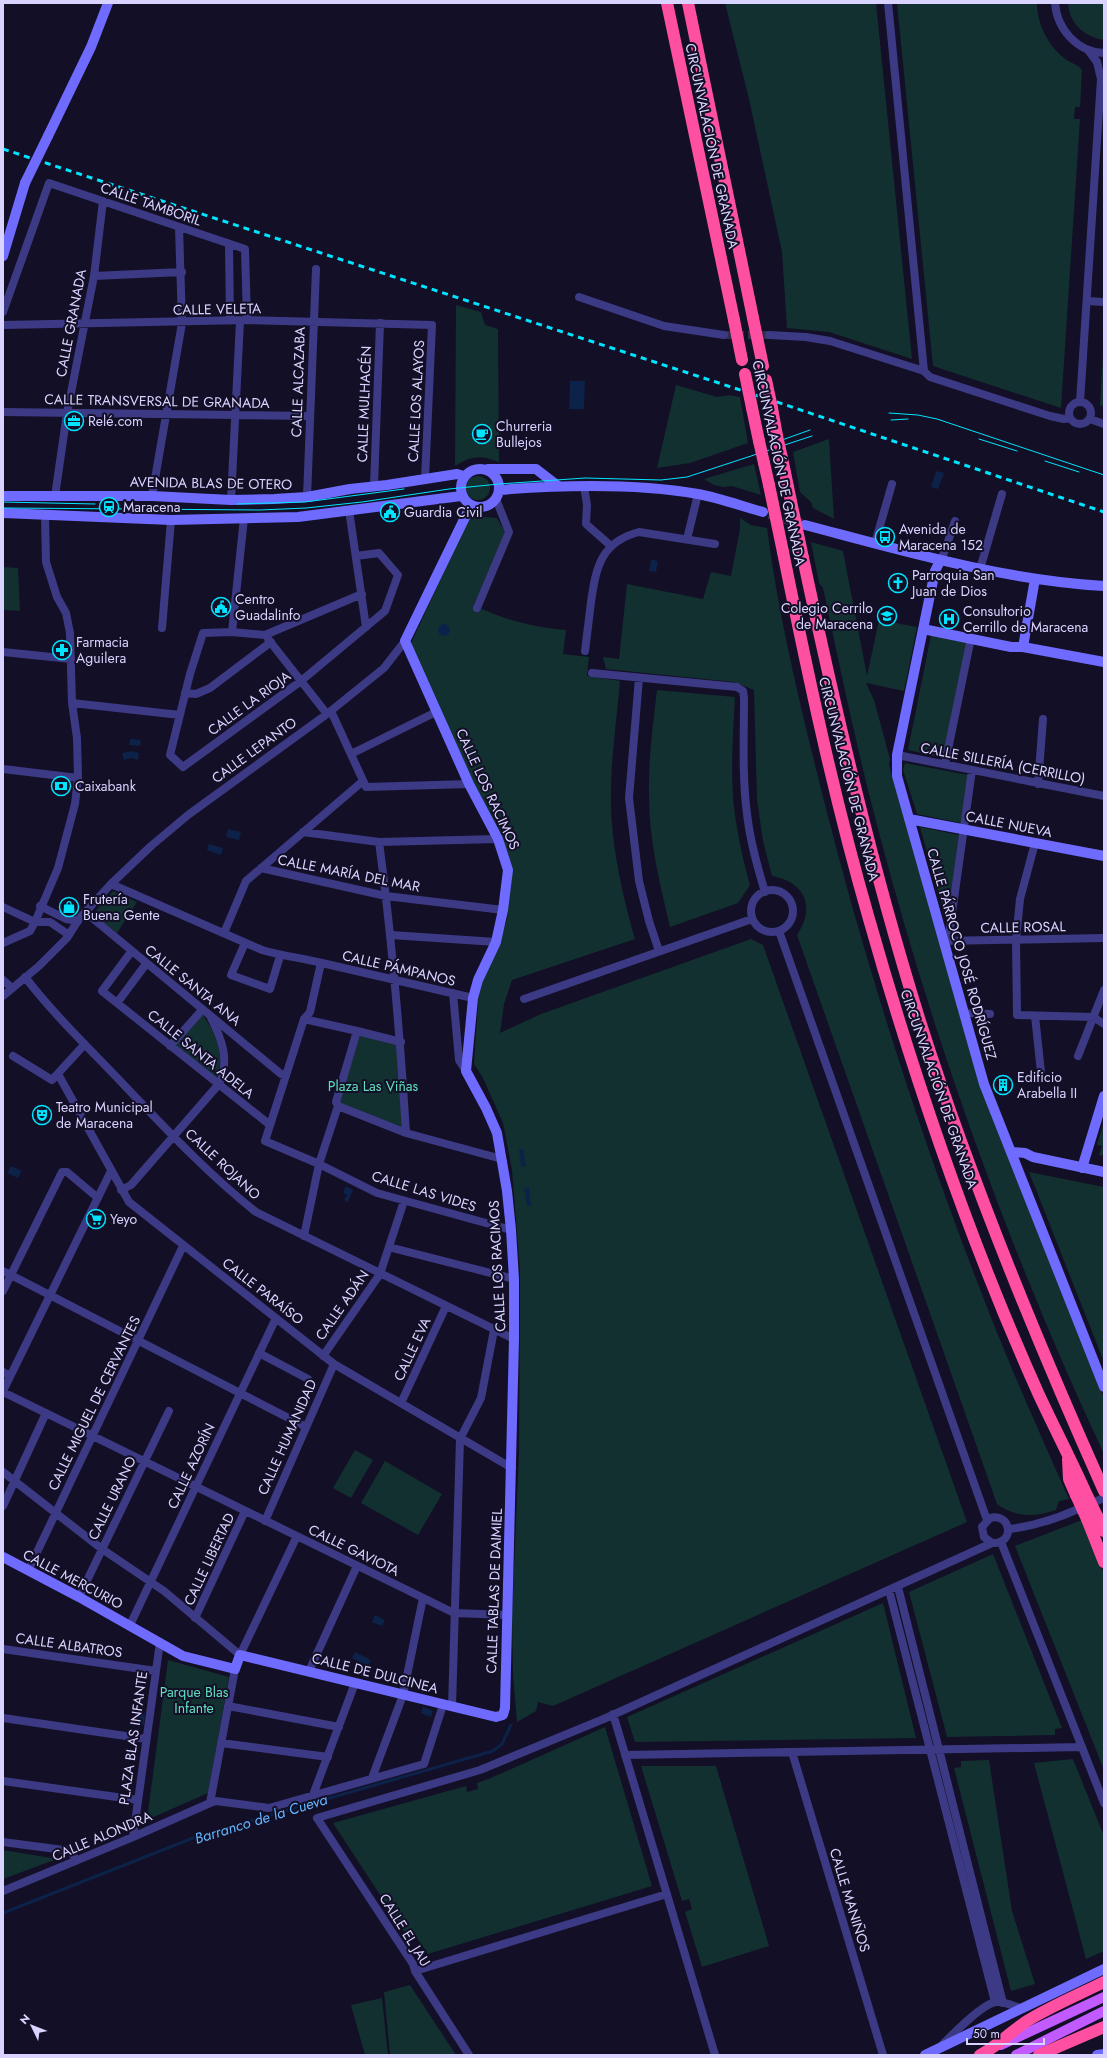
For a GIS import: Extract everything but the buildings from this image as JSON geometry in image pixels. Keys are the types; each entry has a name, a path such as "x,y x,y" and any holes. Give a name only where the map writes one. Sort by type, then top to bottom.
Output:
{"highway":[{"name":"CIRCUNVALACIÓN DE GRANADA","path":"667,3 820,724 847,841 868,919 924,1098 974,1234 1039,1394 1068,1454 1080,1492 1092,1518 1104,1531"},
{"name":"CIRCUNVALACIÓN DE GRANADA","path":"688,3 803,558 838,719 865,826 920,1019 994,1228 1093,1465 1102,1482"},
{"path":"1092,1518 1104,1562"},
{"path":"980,2055 994,2048 1017,2028 1036,2016 1104,1982"},
{"path":"1039,2055 1104,2027"}],"main road":[{"path":"994,2048 1104,1997"},
{"path":"1016,2055 1104,2012"}],"street":[{"path":"3,256 24,183 92,47 108,3"},
{"path":"888,3 924,371"},
{"path":"1055,3 1056,13 1062,29 1074,42 1088,50 1104,53"},
{"path":"1080,402 1103,77 1097,62 1088,50"},
{"name":"CALLE TAMBORIL","path":"3,312 49,183 245,249 243,320"},
{"name":"CALLE GRANADA","path":"55,496 67,413 94,276 103,201"},
{"path":"152,496 182,323 182,272 179,227"},
{"path":"229,244 230,321"},
{"name":"CALLE ALCAZABA","path":"307,497 316,269"},
{"path":"94,276 182,272"},
{"path":"579,297 664,326 724,335"},
{"path":"1087,301 1104,302"},
{"path":"232,500 235,414 243,320"},
{"name":"CALLE VELETA","path":"3,324 182,323 243,320 432,325"},
{"name":"CALLE MULHACÉN","path":"374,486 380,324"},
{"name":"CALLE LOS ALAYOS","path":"425,479 432,325"},
{"path":"769,335 806,337 830,341 924,371 930,377 1050,416 1064,419 1070,418"},
{"path":"1080,402 1089,406 1091,413 1090,419 1084,424 1078,425 1070,418 1070,407 1080,402"},
{"name":"CALLE TRANSVERSAL DE GRANADA","path":"3,412 310,416"},
{"path":"1090,419 1104,424"},
{"path":"558,486 536,469 476,468 464,476 461,482 461,496 471,505 482,507 490,504 498,494 558,486 637,488 698,494 763,512"},
{"path":"477,608 509,532 498,494 497,478 488,469"},
{"name":"AVENIDA BLAS DE OTERO","path":"3,496 152,496 232,500 307,497 457,474 464,476"},
{"path":"875,543 892,484"},
{"path":"584,486 586,524 611,546"},
{"path":"687,539 698,494"},
{"path":"980,569 1002,494"},
{"path":"3,513 45,516 171,520 298,517 461,496"},
{"name":"CALLE LEPANTO","path":"3,996 40,966 69,935 85,912 111,884 151,846 188,816 329,713 384,668 405,641 471,505"},
{"path":"349,510 366,627"},
{"path":"3,943 30,931 35,922 40,906 60,861 75,804 78,778 77,738 72,703 70,633 66,614 57,597 46,562 45,516"},
{"path":"232,632 244,518"},
{"path":"162,628 171,520"},
{"path":"940,561 955,521"},
{"path":"806,525 940,561 1035,579 1104,586"},
{"path":"584,651 596,572 602,557 611,546 630,535 648,532 715,544"},
{"name":"CALLE LA RIOJA","path":"180,714 170,755 183,767 300,681 385,611 398,575 379,554 356,556"},
{"name":"CALLE PÁRROCO JOSÉ RODRÍGUEZ","path":"940,561 935,571 897,756 897,776 946,942 964,1015 984,1084 1104,1387"},
{"path":"1023,647 1035,579"},
{"path":"72,703 180,714 203,633 232,632 265,635 362,594"},
{"path":"923,628 1011,647 1023,647 1104,662"},
{"path":"265,635 300,681 329,713 351,754 366,787 469,784"},
{"path":"945,764 971,638"},
{"name":"CALLE LOS RACIMOS","path":"405,641 469,784 498,839 508,870 503,910 496,942 478,980 473,998 466,1071"},
{"path":"185,693 196,694 210,688 271,642"},
{"path":"3,652 71,659"},
{"path":"592,673 737,687 743,691 744,764 747,814 755,860 765,892"},
{"path":"639,678 629,798 638,881 648,921 659,952"},
{"path":"351,754 436,712"},
{"path":"1038,784 1043,719"},
{"name":"CALLE SILLERÍA (CERRILLO)","path":"897,756 945,764 1038,784 1104,796"},
{"path":"3,769 78,778"},
{"name":"CALLE PÁRROCO JOSÉ RODRÍGUEZ","path":"946,942 972,770"},
{"path":"224,933 246,881 363,781"},
{"name":"CALLE NUEVA","path":"909,819 1104,856"},
{"path":"303,832 379,842 498,839"},
{"path":"379,842 391,935 394,981 401,1042 406,1133"},
{"path":"1035,843 1020,899 1016,940 1017,1015 1093,1017 1104,1024"},
{"name":"CALLE MARÍA DEL MAR","path":"261,868 386,896 503,910"},
{"name":"CALLE PÁMPANOS","path":"111,884 245,943 280,956 320,962 394,981 473,998"},
{"path":"778,891 784,894 792,904 793,911 789,923 779,931 766,931 752,919 752,906 759,895 765,892 778,891"},
{"path":"40,906 66,919 78,921"},
{"path":"3,907 35,922 50,922 69,935"},
{"name":"CALLE SANTA ANA","path":"85,912 131,952 280,1074 286,1076"},
{"path":"524,999 752,919"},
{"path":"779,931 987,1520"},
{"path":"391,935 496,942"},
{"name":"CALLE ROSAL","path":"946,942 1104,938"},
{"path":"245,943 231,975 270,989 280,956"},
{"name":"CALLE SANTA ADELA","path":"131,952 102,990 170,1046 270,1124"},
{"path":"270,1124 304,1019 310,1012 320,962"},
{"path":"117,1003 146,964"},
{"name":"CALLE ROJANO","path":"25,977 48,1007 174,1137 229,1191 256,1212 514,1339"},
{"path":"3,980 12,988"},
{"path":"1078,1056 1104,990"},
{"name":"CALLE LOS RACIMOS","path":"453,993 459,1060 486,1108 497,1133 502,1159 511,1230 514,1279 512,1468"},
{"path":"170,1046 202,1010"},
{"path":"964,1015 971,1013 990,1014"},
{"path":"121,1190 131,1185 219,1084 224,1071 224,1049 221,1037 210,1016"},
{"path":"1036,1016 1041,1072"},
{"path":"304,1019 401,1042"},
{"path":"304,1236 319,1164 338,1106 336,1102 357,1031"},
{"path":"14,1056 52,1080 84,1045"},
{"name":"CALLE PARAÍSO","path":"58,1074 129,1202 334,1364 512,1468"},
{"path":"1082,1168 1104,1096"},
{"path":"338,1106 406,1133 502,1159"},
{"name":"CALLE LAS VIDES","path":"270,1124 265,1142 319,1164 360,1186 404,1201 511,1230"},
{"path":"1010,1152 1025,1153 1033,1157 1104,1172"},
{"path":"1016,1166 1033,1157"},
{"path":"3,1392 7,1374 50,1295 111,1171"},
{"path":"3,1291 62,1172 67,1172 98,1198"},
{"name":"CALLE ADÁN","path":"323,1356 380,1274 404,1201"},
{"name":"CALLE MIGUEL DE CERVANTES","path":"28,1571 184,1246"},
{"path":"389,1248 514,1279"},
{"path":"3,1271 306,1427"},
{"name":"CALLE EVA","path":"401,1403 446,1306"},
{"name":"CALLE AZORÍN","path":"130,1625 276,1318"},
{"path":"297,1536 240,1655 235,1670 210,1803 216,1801 270,1808 424,1764 447,1706 454,1613 460,1439 481,1398 494,1330"},
{"path":"259,1353 308,1379"},
{"name":"CALLE HUMANIDAD","path":"265,1521 334,1364"},
{"name":"CALLE GAVIOTA","path":"3,1392 245,1512 454,1613 508,1615"},
{"name":"CALLE URANO","path":"79,1597 169,1411"},
{"path":"3,1506 46,1413"},
{"name":"CALLE TABLAS DE DAIMIEL","path":"503,1714 505,1708 512,1468"},
{"path":"3,1472 102,1549 150,1582 240,1655"},
{"path":"1008,1530 1032,1527 1052,1521 1104,1498"},
{"name":"CALLE LIBERTAD","path":"195,1618 245,1512"},
{"path":"715,2055 613,1714 997,1543 1007,1536 1008,1530 1007,1524 1002,1519 994,1517 987,1520 982,1527 982,1533 986,1540 997,1543"},
{"path":"997,1543 1104,1803"},
{"name":"CALLE MERCURIO","path":"3,1557 130,1625 183,1656 235,1670"},
{"path":"309,1671 357,1566"},
{"path":"898,1587 939,1750 999,2002"},
{"path":"889,1590 930,1750 999,2002"},
{"path":"372,1778 403,1695 423,1598"},
{"name":"PLAZA BLAS INFANTE","path":"133,1837 160,1642"},
{"name":"CALLE ALBATROS","path":"3,1649 156,1671"},
{"name":"CALLE DE DULCINEA","path":"240,1655 496,1717 503,1714"},
{"path":"314,1795 355,1683"},
{"path":"228,1706 339,1727"},
{"name":"CALLE EL JAU","path":"469,2055 415,1971 413,1964 317,1818 480,1770 613,1714"},
{"path":"3,1718 146,1740"},
{"path":"221,1743 328,1757"},
{"path":"625,1755 1082,1747"},
{"name":"CALLE MANIÑOS","path":"792,1752 883,2055"},
{"path":"3,1781 138,1800"},
{"name":"CALLE ALONDRA","path":"3,1891 210,1803"},
{"path":"3,1842 71,1851 76,1861"},
{"path":"415,1971 666,1894"},
{"path":"925,2055 1104,1969"},
{"path":"937,2049 969,2019 999,2002 1021,2008"},
{"path":"1097,2055 1104,2054"}],"green space":[{"path":"725,3 876,3 912,359 829,332 787,328 782,252 749,99"},
{"path":"897,3 1037,3 1041,26 1048,40 1058,53 1082,70 1080,107 1075,107 1074,119 1080,119 1061,408 933,366"},
{"path":"1068,3 1104,3 1104,40 1090,36 1079,28 1071,17"},
{"path":"456,305 481,312 485,325 498,329 499,462 487,458 477,457 455,466"},
{"path":"1104,335 1104,407 1100,405"},
{"path":"676,385 717,397 729,395 740,397 748,443 690,463 657,468"},
{"path":"829,439 834,519 813,508 811,502 800,492 793,452"},
{"path":"754,464 761,495 732,486 723,487 714,485 704,479"},
{"path":"478,476 487,479 490,488 487,497 478,500 469,497 466,488 469,479"},
{"path":"470,516 497,518 505,532 474,605 496,615 518,622 566,630 563,654 589,657 587,676 620,681 612,765 612,829 618,867 635,939 512,980 504,1004 500,1033 541,1014 751,939 763,945 967,1522 553,1706 538,1702 536,1711 517,1722 513,1676 512,1614 519,1454 520,1270 512,1170 503,1123 483,1078 474,1064 479,988 500,942 507,919 511,869 411,643"},
{"path":"740,518 751,525 767,528 783,626 821,789 878,995 922,1130 970,1264 996,1330 1069,1499 1059,1501 1056,1510 1041,1514 1026,1515 1011,1512 997,1504 797,935 803,925 806,915 804,897 792,884 783,879 772,876 763,841 757,800 754,690 734,682 606,669 603,657 619,659 627,584 703,599 711,572 731,576 740,529"},
{"path":"811,542 843,551 867,676 879,620 917,627 904,691 866,683 874,700 890,759 889,765 982,1090 1104,1398 1104,1454 1037,1301 1006,1223 976,1145 923,986 899,906 869,795 823,588 819,583"},
{"path":"3,567 18,568 20,611 3,610"},
{"path":"931,635 968,643 944,758 908,750"},
{"path":"657,690 735,697 732,760 733,798 744,863 750,885 738,903 670,927 662,895 653,846 649,813 650,757"},
{"path":"905,763 968,775 961,823 917,814 903,770"},
{"path":"920,827 959,835 947,923"},
{"path":"113,891 137,902 117,933 93,914"},
{"path":"202,1014 212,1029 220,1053 219,1070 216,1079 175,1045"},
{"name":"Plaza Las Viñas","path":"360,1035 399,1045 402,1128 339,1103"},
{"path":"1104,1122 1104,1156 1099,1155 1102,1146 1097,1145"},
{"path":"1029,1172 1104,1187 1104,1362"},
{"path":"355,1450 373,1460 351,1498 333,1488"},
{"path":"385,1461 442,1494 418,1535 361,1503"},
{"path":"1082,1520 1104,1574 1104,1770 1015,1546"},
{"path":"993,1554 1062,1728 1055,1729 1055,1735 947,1737 909,1592"},
{"path":"883,1603 916,1738 635,1742 627,1717"},
{"name":"Parque Blas Infante","path":"168,1660 229,1677 208,1793 147,1820"},
{"path":"605,1727 652,1886 428,1954 417,1938 411,1942 333,1823 466,1786 467,1792 478,1789 477,1783"},
{"path":"1073,1759 1104,1836 1104,1951 1086,1959 1034,1763"},
{"path":"989,1760 1012,1911 1035,1984 1011,1991 954,1768 961,1767 961,1761"},
{"path":"641,1766 716,1766 769,1946 702,1967 685,1912 692,1909 689,1899 682,1901"},
{"path":"3,1850 57,1859 3,1879"},
{"path":"410,1985 456,2055 390,2055 384,1992"},
{"path":"382,1998 388,2055 365,2055 351,2005"}],"water":[{"path":"570,381 585,381 584,409 569,409"},
{"path":"936,471 944,473 938,489 931,487"},
{"path":"653,559 658,562 656,572 649,571 651,561"},
{"path":"442,624 446,624 450,630 446,636 442,636 438,632 438,628"},
{"path":"130,739 141,740 140,746 129,745"},
{"path":"132,751 139,753 138,760 131,758 124,760 122,753"},
{"path":"228,829 241,832 239,840 226,837"},
{"path":"209,844 223,848 221,855 207,850"},
{"path":"519,1149 523,1149 526,1166 521,1167"},
{"path":"11,1166 22,1171 18,1178 7,1173"},
{"path":"346,1186 353,1190 348,1202 344,1200 347,1195 343,1193"},
{"path":"529,1187 531,1205 527,1206 524,1188"},
{"path":"375,1615 385,1620 382,1626 372,1622"},
{"path":"355,1652 371,1660 368,1666 352,1658"},
{"path":"423,1707 433,1711 431,1717 421,1713"},
{"path":"141,1710 145,1713 144,1725 136,1724 138,1712"}],"waterway":[{"name":"Barranco de la Cueva","path":"3,1913 198,1836 493,1751 502,1744 511,1725"}],"tunnel":[{"path":"724,335 769,335"},
{"path":"769,514 802,524"}],"tram line":[{"path":"889,413 918,415 937,419 1104,475"},
{"path":"891,420 908,419"},
{"path":"782,440 810,430"},
{"path":"3,508 260,510 306,508 362,502 449,489 499,484 585,478 661,480 687,477 812,436"},
{"path":"979,439 1017,451"},
{"path":"1045,461 1079,472"},
{"path":"237,504 305,502 404,489"},
{"path":"3,502 95,504"}],"railway":[{"path":"3,149 783,404 1104,512"}],"place":[{"name":"Relé.com","path":"74,421"},
{"name":"Churreria Bullejos","path":"482,434"},
{"name":"Maracena","path":"109,507"},
{"name":"Guardia Civil","path":"390,512"},
{"name":"Avenida de Maracena 152","path":"885,537"},
{"name":"Parroquia San Juan de Dios","path":"898,583"},
{"name":"Centro Guadalinfo","path":"221,607"},
{"name":"Colegio Cerrilo de Maracena","path":"887,616"},
{"name":"Consultorio Cerrillo de Maracena","path":"949,619"},
{"name":"Farmacia Aguilera","path":"62,650"},
{"name":"Caixabank","path":"61,786"},
{"name":"Frutería Buena Gente","path":"69,907"},
{"name":"Edificio Arabella II","path":"1003,1085"},
{"name":"Teatro Municipal de Maracena","path":"42,1115"},
{"name":"Yeyo","path":"96,1219"}]}
